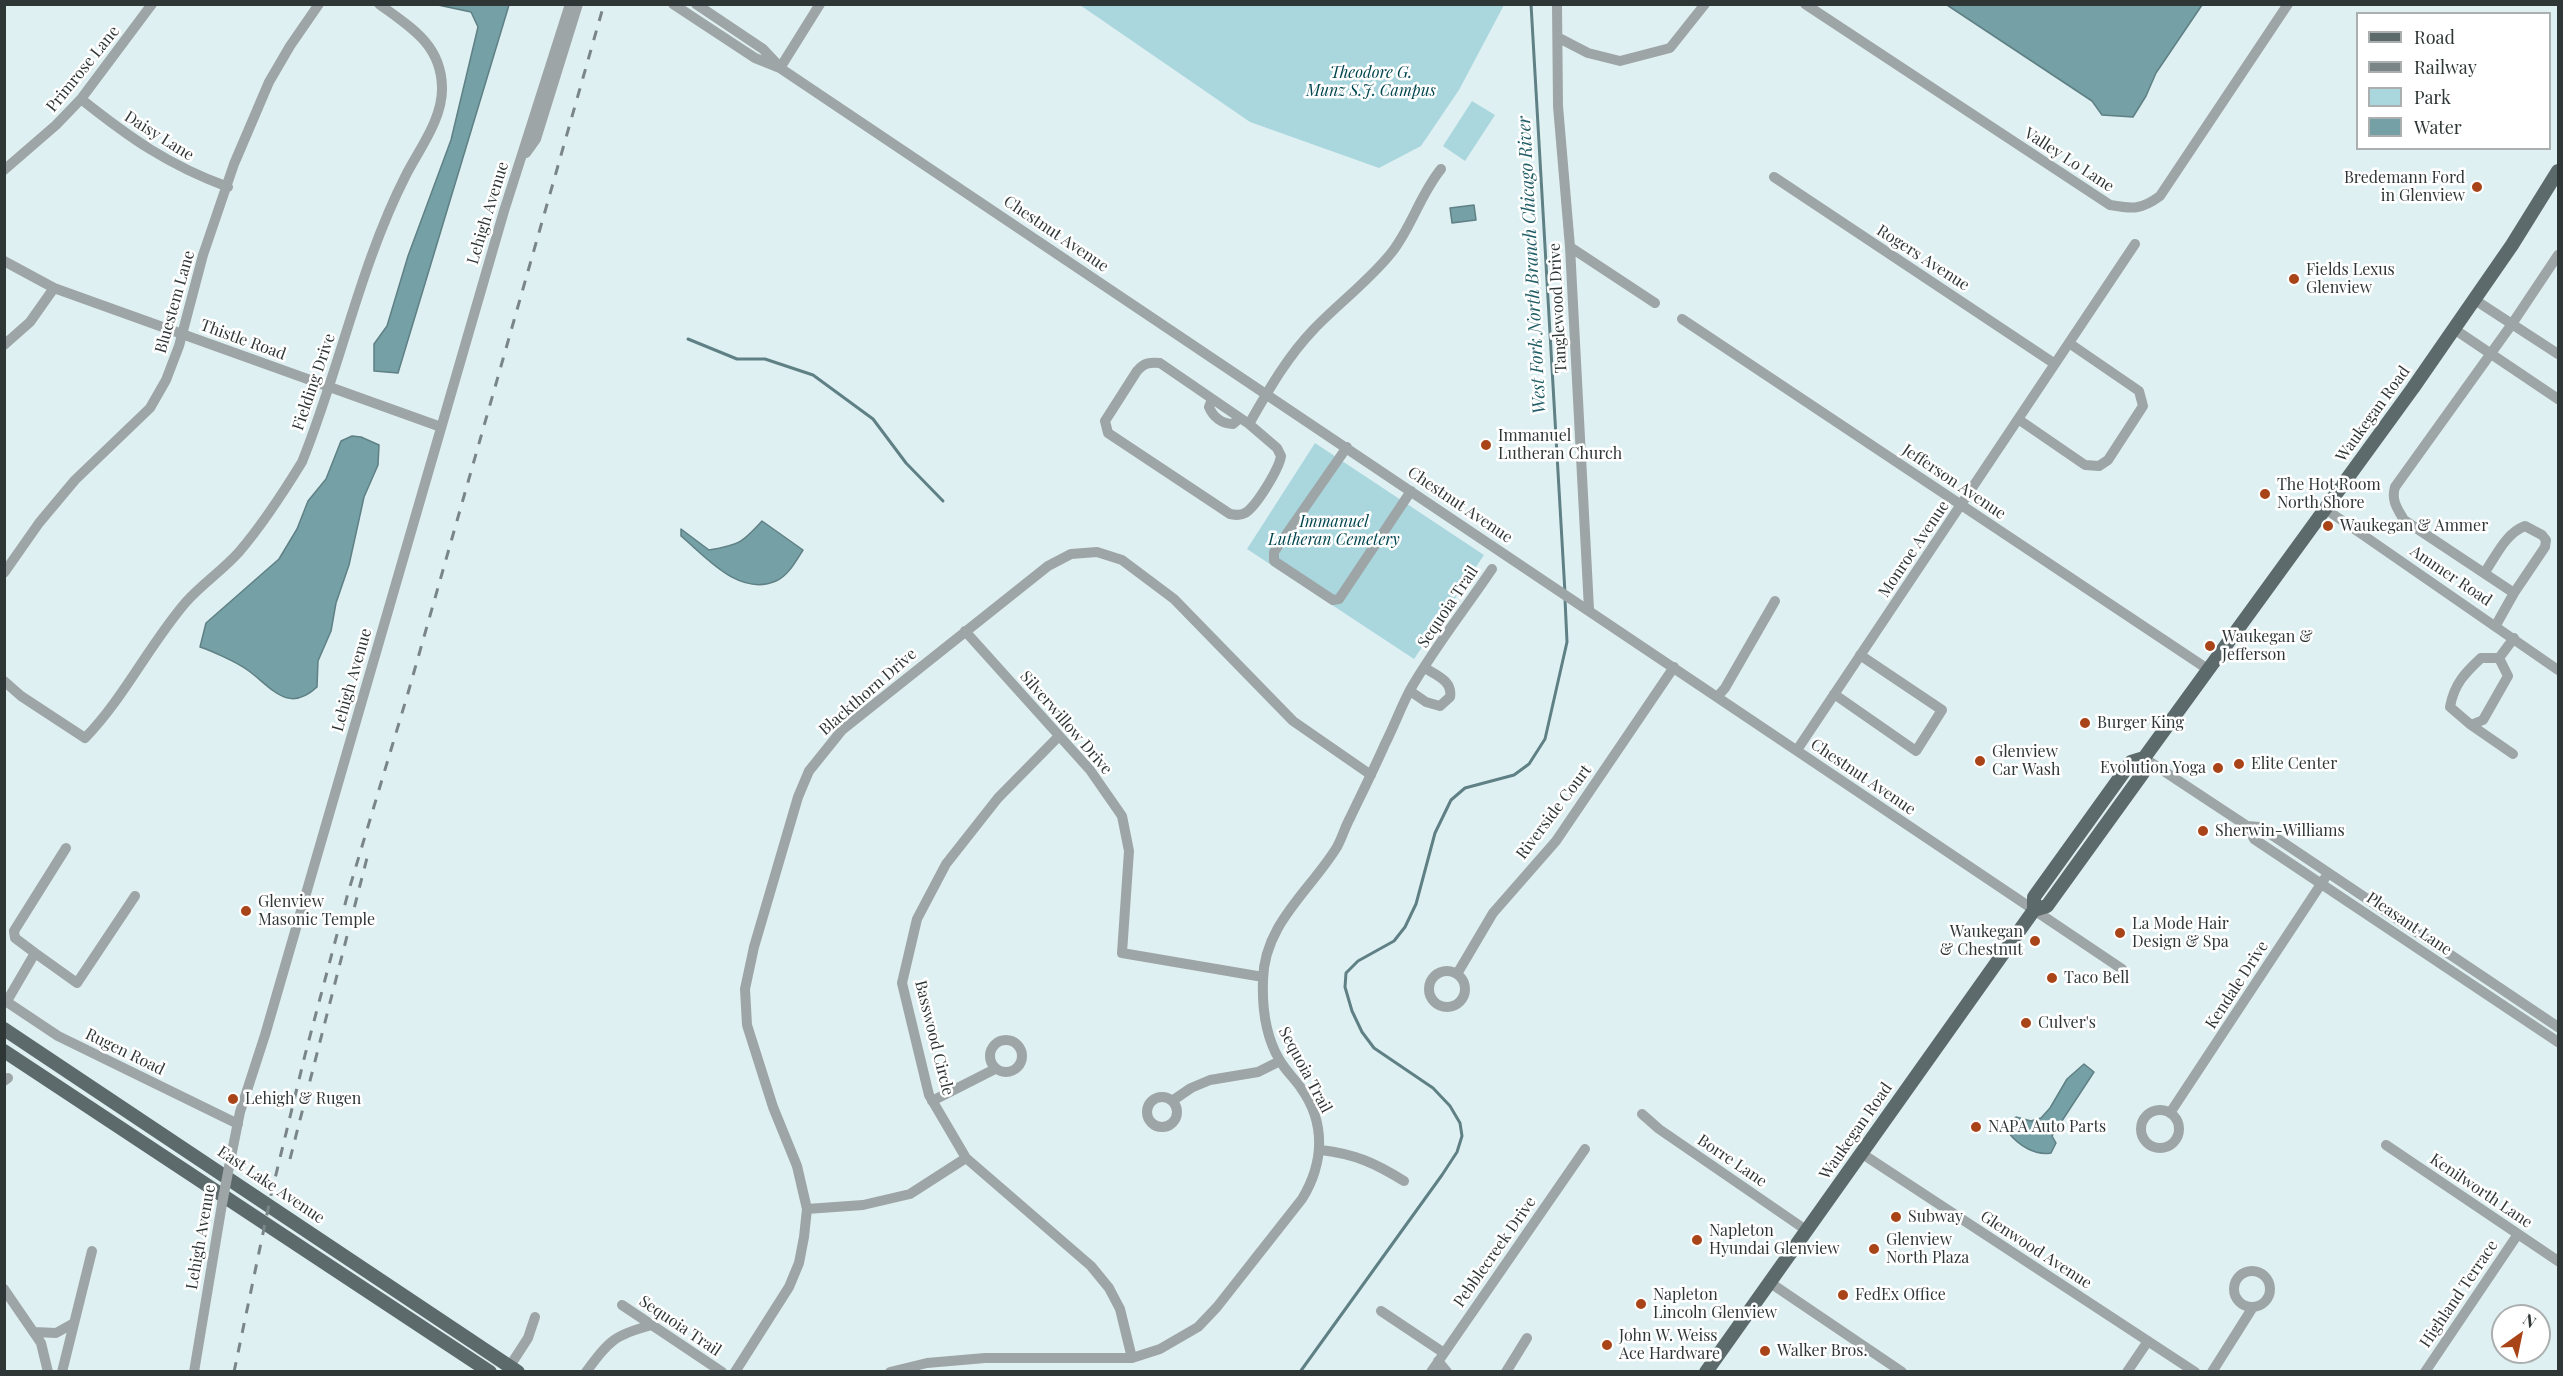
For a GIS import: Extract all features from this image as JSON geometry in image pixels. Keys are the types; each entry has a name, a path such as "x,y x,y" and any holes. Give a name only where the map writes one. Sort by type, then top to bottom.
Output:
{"main road":[{"name":"Waukegan Road","path":"1706,1371 2034,910 2047,906 2064,885 2143,773 2144,758 2475,300 2559,171"},
{"name":"East Lake Avenue","path":"4,1029 511,1370"},
{"path":"4,1050 490,1371"}],"street":[{"name":"Primrose Lane","path":"4,170 56,125 81,99 152,4"},
{"name":"Bluestem Lane","path":"4,573 39,524 75,480 150,408 166,380 183,335 203,255 234,164 269,82 319,4"},
{"name":"Fielding Drive","path":"4,681 21,696 85,738 105,718 145,656 187,601 238,552 285,490 302,462 390,206 439,110 442,88 438,62 426,40 379,4"},
{"name":"Lehigh Avenue","path":"194,1371 238,1124 520,160 570,4"},
{"path":"520,160 536,139 579,4"},
{"name":"Chestnut Avenue","path":"673,4 755,58 780,68 2122,969"},
{"name":"Chestnut Avenue","path":"696,4 763,49 780,68"},
{"path":"780,68 820,4"},
{"name":"Tanglewood Drive","path":"1557,4 1558,106 1570,247 1589,609"},
{"path":"1559,38 1588,53 1620,61 1670,48 1705,4"},
{"name":"Valley Lo Lane","path":"1805,4 2110,205 2132,208 2148,205 2160,196 2288,4"},
{"name":"Daisy Lane","path":"81,99 130,138 160,157 190,173 228,187"},
{"path":"1245,421 1287,361 1312,331 1391,253 1406,232 1425,188 1440,169"},
{"name":"Rogers Avenue","path":"1774,177 2055,364"},
{"name":"Monroe Avenue","path":"1797,750 2136,244"},
{"path":"1570,247 1655,303"},
{"path":"2514,593 2404,520 2392,496 2395,487 2559,255"},
{"name":"Thistle Road","path":"4,261 54,288 441,427"},
{"path":"4,345 30,322 54,288"},
{"path":"2475,300 2559,354"},
{"name":"Jefferson Avenue","path":"1682,319 2209,669"},
{"path":"2454,329 2559,399"},
{"path":"2018,419 2085,465 2099,466 2108,460 2143,406 2142,397 2131,385 2069,343"},
{"path":"1150,362 1160,363 1245,421 1276,448 1281,456 1280,465 1247,512 1238,516 1230,514 1143,458 1106,429 1107,417 1137,370 1150,362"},
{"path":"1347,447 1274,552 1274,561 1333,600 1339,599 1411,491"},
{"name":"Ammer Road","path":"2324,508 2559,670"},
{"path":"2485,573 2510,535 2519,529 2525,526 2542,535 2546,540 2545,547 2496,625"},
{"name":"Blackthorn Drive","path":"735,1371 789,1287 799,1263 807,1209 797,1166 772,1107 747,1025 745,989 754,947 798,797 810,771 842,730 1048,566 1071,554 1097,552 1122,560 1174,599 1293,721 1371,775"},
{"name":"Sequoia Trail","path":"890,1371 927,1363 985,1358 1132,1358 1160,1349 1198,1327 1217,1307 1302,1199 1311,1185 1321,1150 1313,1111 1302,1090 1280,1060 1266,1025 1263,977 1277,928 1293,903 1337,846 1410,691 1491,569"},
{"path":"1718,696 1725,688 1775,601"},
{"name":"Silverwillow Drive","path":"965,631 1090,770 1122,816 1129,851 1122,953 1263,977"},
{"path":"2499,658 2514,638"},
{"path":"1834,694 1916,751 1942,710 1860,655"},
{"path":"2499,658 2481,658 2468,670 2452,692 2450,707 2471,725 2513,754"},
{"path":"2471,725 2483,720 2508,676 2499,658"},
{"name":"Riverside Court","path":"1458,974 1493,913 1556,841 1674,667"},
{"path":"1410,691 1426,702 1440,706 1448,701 1451,692 1446,682 1425,668"},
{"name":"Basswood Circle","path":"1058,737 998,798 953,855 917,918 902,983 932,1101 966,1158 1091,1266 1109,1288 1120,1309 1132,1358"},
{"name":"Pleasant Lane","path":"2144,758 2247,826 2254,838 2559,1042"},
{"name":"Pleasant Lane","path":"2247,826 2260,827 2559,1027"},
{"path":"66,848 14,931 15,938 35,953 77,982 135,896"},
{"name":"Kendale Drive","path":"2170,1113 2328,873"},
{"path":"5,1000 35,953"},
{"name":"Rugen Road","path":"5,1000 58,1036 238,1124"},
{"path":"2533,1024 2539,1014"},
{"path":"1173,1101 1191,1088 1210,1080 1258,1072 1280,1060"},
{"path":"932,1101 995,1069"},
{"name":"Borre Lane","path":"1642,1114 1659,1129 1806,1230"},
{"name":"Kenilworth Lane","path":"2386,1145 2559,1261"},
{"name":"Pebblecreek Drive","path":"1431,1371 1585,1149"},
{"path":"1321,1150 1348,1154 1374,1163 1404,1181"},
{"name":"Glenwood Avenue","path":"1861,1153 2195,1371"},
{"path":"807,1209 863,1205 910,1194 966,1158"},
{"name":"Highland Terrace","path":"2425,1371 2518,1234"},
{"path":"62,1371 92,1251"},
{"path":"1769,1282 1902,1371"},
{"path":"4,1289 41,1343 48,1371"},
{"name":"Sequoia Trail","path":"622,1305 722,1371"},
{"path":"2212,1371 2253,1307"},
{"path":"1382,1311 1441,1357 1447,1371"},
{"path":"511,1370 528,1338 535,1317"},
{"path":"34,1332 56,1333 74,1323"},
{"path":"586,1371 605,1347 623,1333 652,1325"},
{"path":"1506,1371 1527,1338"},
{"path":"2127,1371 2148,1341"}],"green space":[{"name":"Theodore G. Munz S.J. Campus","path":"1080,5 1504,5 1459,90 1421,146 1379,168 1250,122"},
{"path":"1472,101 1495,115 1465,161 1443,146"},
{"name":"Immanuel Lutheran Cemetery","path":"1315,443 1484,555 1414,659 1247,549"}],"water":[{"path":"438,5 509,5 398,373 374,371 374,344 387,326 408,256 451,140 478,27 471,12"},
{"path":"1947,5 2202,5 2156,73 2133,117 2102,115 2092,101"},
{"path":"1474,205 1476,220 1452,223 1450,208"},
{"path":"352,436 361,437 379,445 378,465 364,497 349,565 336,603 331,631 318,661 317,687 306,695 288,698 272,690 242,666 200,647 206,623 279,559 297,529 308,501 326,479 341,441"},
{"path":"762,521 803,550 784,576 762,585 749,584 724,572 681,536 681,529 709,550 739,542"},
{"path":"2084,1064 2094,1072 2052,1136 2056,1143 2051,1153 2033,1151 2017,1141 2008,1132 2013,1119 2016,1117 2031,1121 2041,1118 2050,1108 2067,1079"}],"waterway":[{"name":"West Fork North Branch Chicago River","path":"1531,4 1565,593"},
{"path":"688,339 737,359 765,359 813,375 873,419 906,463 943,501"},
{"name":"West Fork North Branch Chicago River","path":"1300,1372 1442,1175 1457,1152 1462,1136 1460,1123 1450,1106 1433,1088 1374,1048 1362,1032 1352,1011 1345,987 1346,973 1358,961 1394,941 1405,927 1416,904 1435,833 1451,800 1465,788 1514,775 1529,764 1545,739 1567,642 1565,599"}],"railway":[{"path":"234,1372 271,1195 348,893 408,693 604,4"},
{"path":"290,1159 368,854"}],"place":[{"name":"Bredemann Ford in Glenview","path":"2477,187"},
{"name":"Fields Lexus Glenview","path":"2294,279"},
{"name":"Immanuel Lutheran Church","path":"1486,445"},
{"name":"The Hot Room North Shore","path":"2265,494"},
{"name":"Waukegan & Ammer","path":"2328,526"},
{"name":"Waukegan & Jefferson","path":"2210,646"},
{"name":"Burger King","path":"2085,723"},
{"name":"Glenview Car Wash","path":"1980,761"},
{"name":"Elite Center","path":"2239,764"},
{"name":"Evolution Yoga","path":"2218,768"},
{"name":"Sherwin-Williams","path":"2203,831"},
{"name":"Glenview Masonic Temple","path":"246,911"},
{"name":"La Mode Hair Design & Spa","path":"2120,933"},
{"name":"Waukegan & Chestnut","path":"2035,941"},
{"name":"Taco Bell","path":"2052,978"},
{"name":"Culver's","path":"2026,1023"},
{"name":"Lehigh & Rugen","path":"233,1099"},
{"name":"NAPA Auto Parts","path":"1976,1127"},
{"name":"Subway","path":"1896,1217"},
{"name":"Napleton Hyundai Glenview","path":"1697,1240"},
{"name":"Glenview North Plaza","path":"1874,1249"},
{"name":"FedEx Office","path":"1843,1295"},
{"name":"Napleton Lincoln Glenview","path":"1641,1304"},
{"name":"John W. Weiss Ace Hardware","path":"1607,1345"},
{"name":"Walker Bros.","path":"1765,1351"}]}
